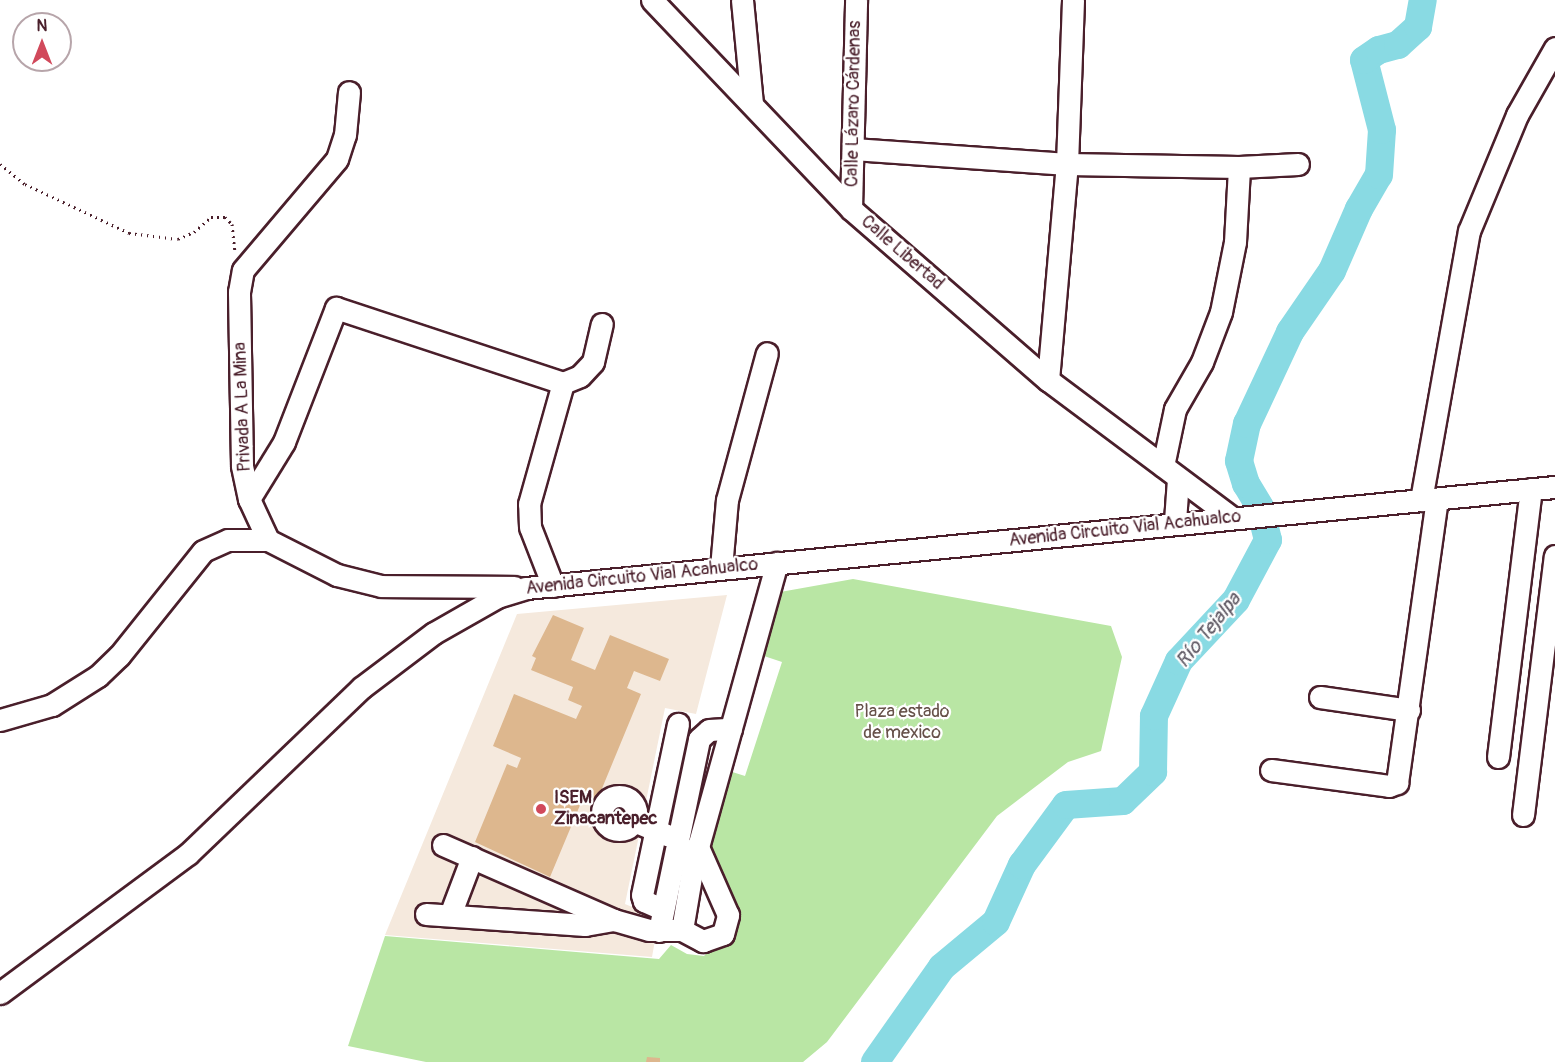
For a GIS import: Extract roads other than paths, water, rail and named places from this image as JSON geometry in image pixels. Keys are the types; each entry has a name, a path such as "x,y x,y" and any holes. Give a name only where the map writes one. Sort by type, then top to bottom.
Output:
{"street":[{"name":"Calle Libertad","path":"652,0 851,209 1048,380 1170,472 1239,517"},
{"path":"742,0 752,104"},
{"name":"Calle Lázaro Cárdenas","path":"851,209 856,0"},
{"path":"1048,380 1067,164 1073,0"},
{"path":"1271,770 1394,785 1399,780 1409,710 1429,500 1469,231 1517,116 1555,48"},
{"name":"Privada A La Mina","path":"268,540 249,499 242,465 240,292 243,270 337,159 345,135 349,92"},
{"path":"853,149 1067,164 1239,167 1298,164"},
{"path":"1176,521 1170,472 1175,409 1202,362 1223,302 1235,242 1239,167"},
{"path":"249,499 284,442 336,308 563,383 580,376 593,362 602,324"},
{"path":"721,568 727,500 767,353"},
{"path":"553,586 530,527 529,504 563,383"},
{"path":"1498,757 1531,489"},
{"name":"Avenida Circuito Vial Acahualco","path":"0,993 188,854 361,688 455,620 497,597 526,588 1176,521 1531,489 1555,491"},
{"path":"0,720 52,705 98,676 119,656 203,551 228,540 268,540 360,582 410,588 526,588"},
{"path":"1523,815 1555,556"},
{"path":"682,930 698,847 777,563"},
{"path":"1512,646 1543,651"},
{"path":"1320,697 1409,710"},
{"path":"662,909 644,901 642,895 678,723"},
{"path":"659,931 676,838 699,739 709,730 731,729"},
{"path":"443,845 614,920 659,931 682,930 695,938 710,940 723,934 729,924 698,847 656,831 622,831"},
{"path":"450,915 472,857"},
{"path":"426,914 585,925 614,920"}],"waterway":[{"name":"Río Tejalpa","path":"875,1062 942,967 996,922 1022,865 1066,805 1123,801 1153,772 1154,716 1179,661 1236,600 1268,540 1260,507 1246,484 1239,461 1247,424 1290,332 1332,271 1359,209 1379,175 1382,130 1364,60 1379,50 1398,45 1418,27 1423,0"}],"place":[{"name":"ISEM Zinacantepec","path":"541,809"}],"park label":[{"name":"Plaza estado de mexico","path":"902,723"}]}
